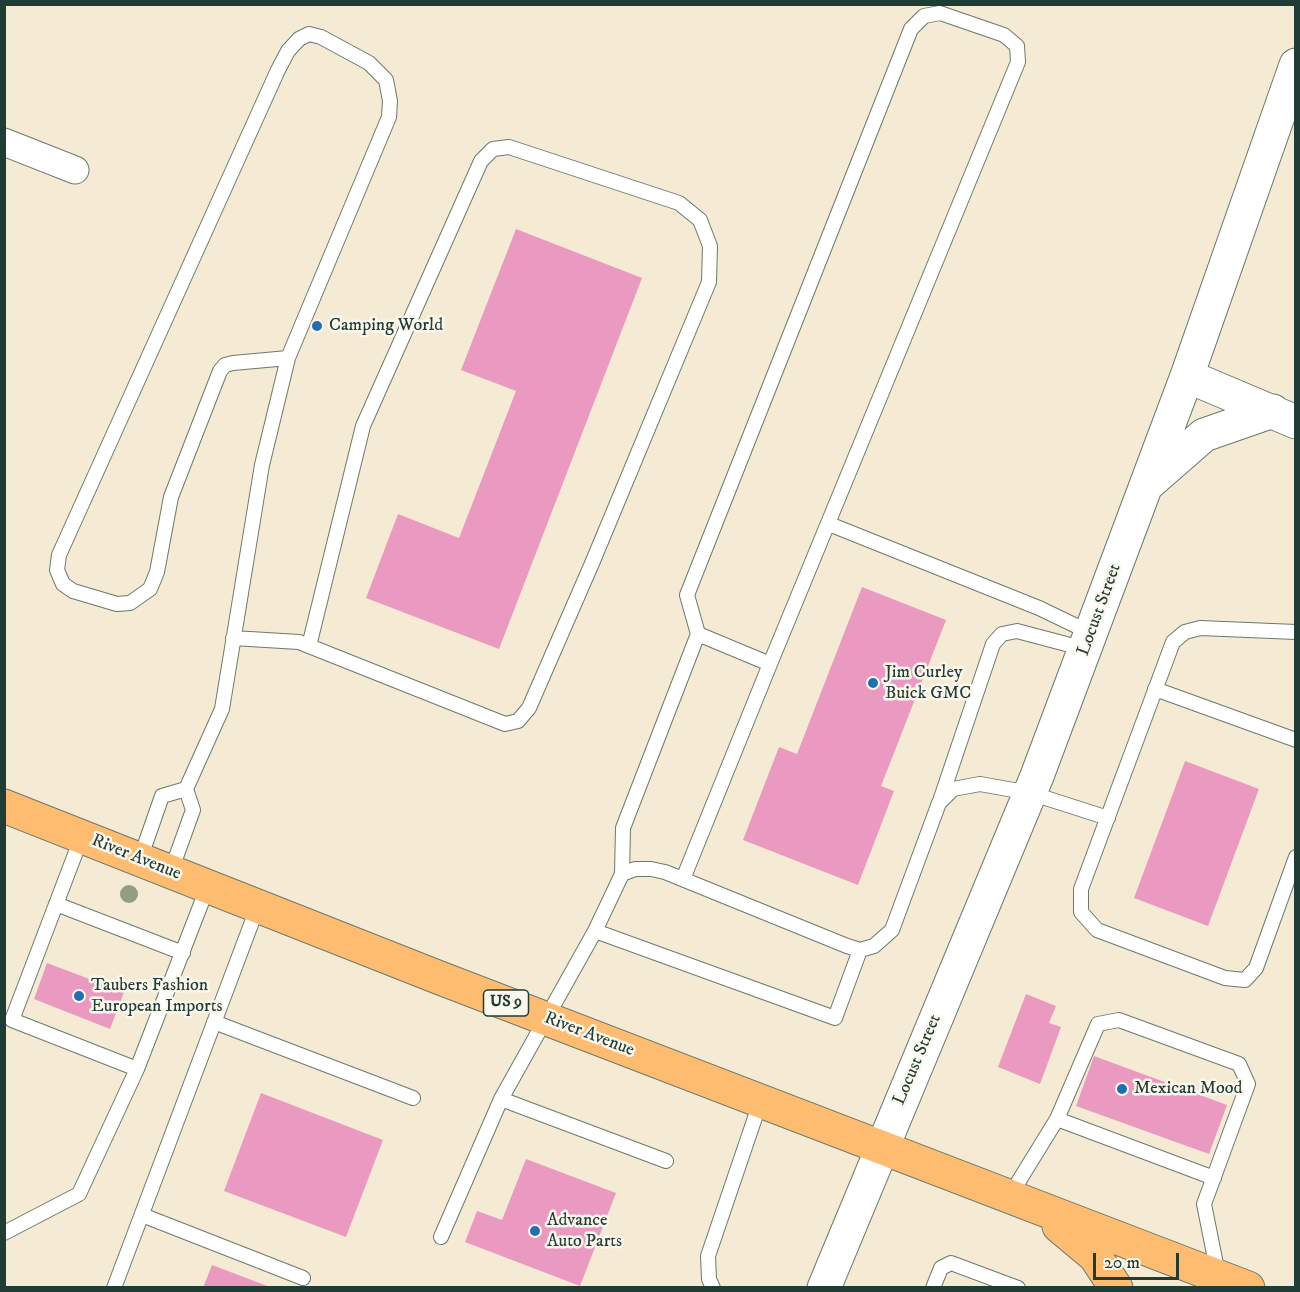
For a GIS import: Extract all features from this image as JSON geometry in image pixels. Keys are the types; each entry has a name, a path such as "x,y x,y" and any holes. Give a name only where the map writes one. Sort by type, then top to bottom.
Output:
{"highway":[{"name":"River Avenue","path":"4,806 1040,1209"},
{"name":"US 9","path":"1040,1209 1234,1284"},
{"path":"1040,1209 1095,1256 1116,1287"},
{"path":"1180,1287 1193,1283 1234,1284"}],"street":[{"name":"Locust Street","path":"824,1287 1030,793 1187,376 1293,78"},
{"path":"4,142 75,170"},
{"path":"1187,376 1284,416"},
{"path":"1146,487 1204,435 1284,416"}],"lane":[{"path":"441,1237 501,1099 595,931 621,874 623,828 698,634 687,595 911,29 924,16 940,13 1004,35 1017,46 1018,62 683,879"},
{"path":"171,872 193,810 186,789 222,709 262,465 288,358 388,117 390,101 386,80 369,63 321,37 309,34 299,39 288,51 278,70 59,555 57,570 63,584 73,591 117,604 130,603 150,589 157,572 171,496 220,371 225,365 233,363 288,358"},
{"path":"233,638 299,642 309,646 505,724 518,721 529,708 593,561 709,282 710,246 700,220 679,204 508,147 493,149 481,161 363,426 309,646"},
{"path":"829,524 1039,608 1088,641"},
{"path":"1296,632 1200,628 1185,632 1173,642 1081,889 1081,912 1097,930 1226,978 1245,980 1256,968 1296,857"},
{"path":"621,874 635,869 651,869 683,879 846,946 860,950 874,946 892,930 939,803 993,644 1002,634 1017,631 1088,641"},
{"path":"698,634 771,664"},
{"path":"1155,689 1296,740"},
{"path":"939,803 953,789 980,784 1030,793 1108,818"},
{"path":"140,859 162,796 186,789"},
{"path":"82,836 12,1020 138,1069"},
{"path":"4,1233 80,1194 138,1069 208,886"},
{"path":"56,904 183,953"},
{"path":"114,1287 258,906"},
{"path":"595,931 836,1018 860,950"},
{"path":"1009,1197 1057,1119 1098,1024 1119,1020 1239,1064 1248,1084 1204,1204 1234,1284"},
{"path":"214,1022 413,1098"},
{"path":"501,1099 666,1161"},
{"path":"713,1287 709,1279 708,1256 761,1100"},
{"path":"1057,1119 1214,1178"},
{"path":"142,1215 303,1278"},
{"path":"933,1287 941,1268 951,1263 1018,1287"}],"building":[{"path":"516,229 642,278 499,649 366,598 398,514 459,538 516,391 461,370"},
{"name":"Jim Curley Buick GMC","path":"862,587 946,620 881,786 894,791 858,885 743,840 779,747 797,754"},
{"path":"1185,761 1259,789 1208,926 1134,898"},
{"name":"Taubers Fashion European Imports","path":"47,963 124,992 110,1029 34,999"},
{"path":"1026,994 1056,1006 1049,1023 1061,1027 1040,1084 998,1067"},
{"path":"1094,1056 1227,1105 1209,1154 1076,1106"},
{"path":"261,1093 383,1140 346,1237 224,1191"},
{"name":"Advance Auto Parts","path":"526,1159 616,1193 580,1286 465,1242 477,1211 502,1220"},
{"path":"212,1265 270,1287 270,1288 203,1288"}],"place":[{"name":"Camping World","path":"317,326"},
{"name":"Jim Curley Buick GMC","path":"873,683"},
{"name":"Taubers Fashion European Imports","path":"79,996"},
{"name":"Mexican Mood","path":"1122,1089"},
{"name":"Advance Auto Parts","path":"535,1231"}]}
